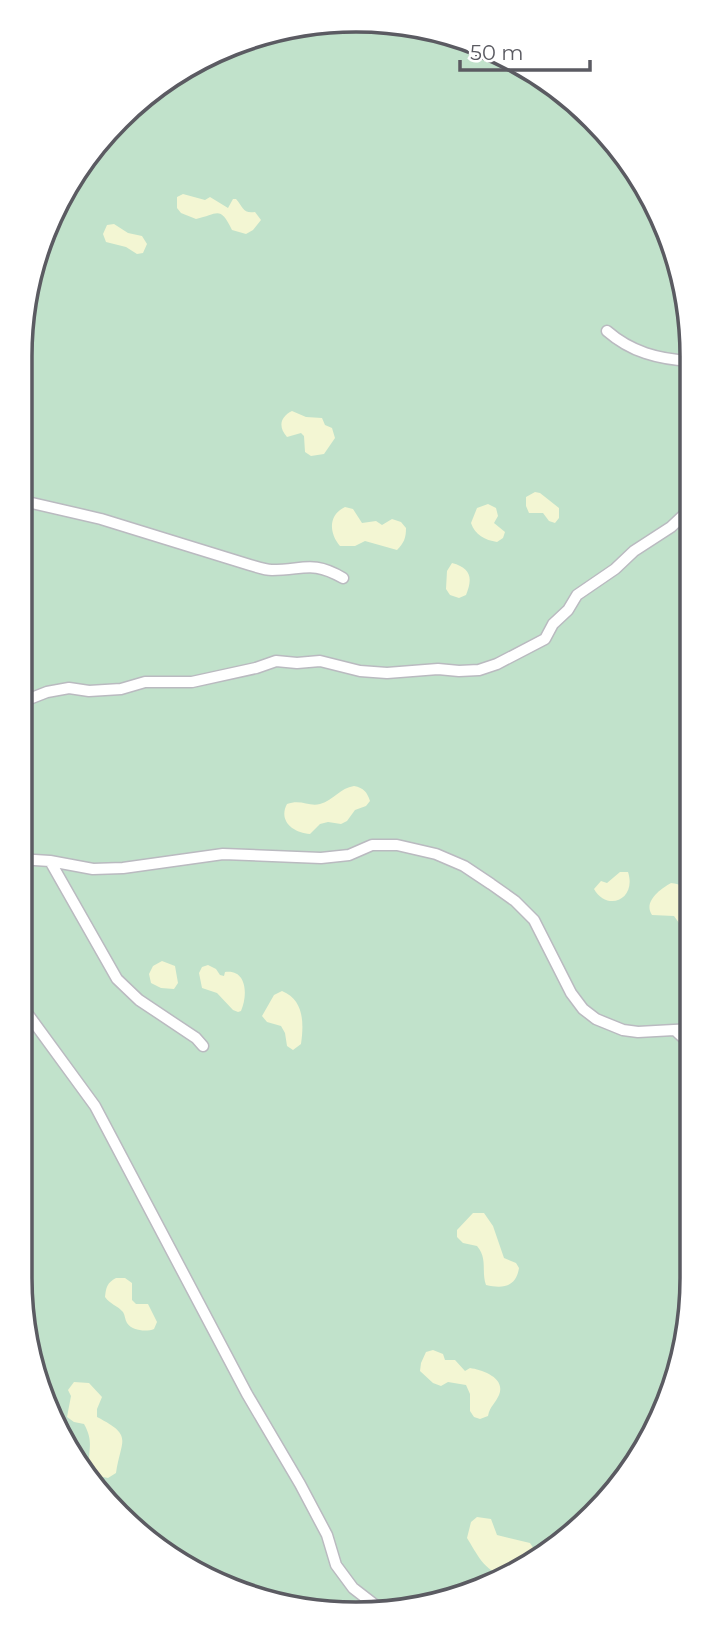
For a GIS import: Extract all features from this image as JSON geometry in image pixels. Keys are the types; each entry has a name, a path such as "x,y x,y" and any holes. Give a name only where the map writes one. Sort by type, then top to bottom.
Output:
{"lane":[{"path":"607,331 620,342 642,353 680,359"},
{"path":"32,503 102,519 250,565 271,570 303,566 326,568 343,578"},
{"path":"32,698 69,688 97,691 121,689 145,682 192,682 276,661 320,661 360,671 387,673 438,669 479,670 497,664 545,639 553,624 568,610 577,595 680,518"},
{"path":"32,860 93,869 123,868 223,854 321,858 349,855 372,845 397,845 436,854 464,866 491,884 515,901 534,920 571,993 596,1020 638,1032 680,1030"},
{"path":"50,861 117,979 139,1000 196,1038 203,1046"},
{"path":"32,1020 95,1106 247,1394 327,1535 336,1564 353,1588 370,1602"},
{"path":"676,1031 680,1035"}],"shaded area":[{"path":"377,32 419,38 480,56 518,75 554,99 600,142 613,158 637,194 656,232 669,272 678,314 680,1299 674,1341 656,1402 626,1458 600,1492 570,1522 518,1559 480,1578 419,1596 377,1602 314,1600 252,1585 212,1569 158,1535 112,1492 86,1458 56,1402 38,1341 32,1299 32,335 38,293 56,232 86,176 112,142 142,112 176,86 232,56 272,43 314,34"}],"sand":[{"path":"183,194 205,200 210,197 228,208 233,199 236,199 244,209 255,212 261,220 246,234 232,230 218,213 196,219 181,213 177,208 177,197"},
{"path":"114,224 128,233 142,236 147,244 143,253 137,254 126,247 106,242 103,234 107,225"},
{"path":"292,411 306,417 322,418 325,425 332,428 335,438 324,454 311,456 305,452 304,436 301,433 287,437 284,433 281,426 283,419"},
{"path":"535,492 559,508 559,518 555,523 549,521 543,513 529,513 526,497"},
{"path":"488,504 496,508 498,516 494,523 505,532 503,538 497,542 481,536 471,523 477,508"},
{"path":"345,507 353,509 362,523 376,521 382,525 392,519 401,522 406,528 403,543 397,550 365,541 355,546 340,546 332,525 339,510"},
{"path":"452,563 467,571 470,579 466,595 459,598 450,595 446,589 447,571"},
{"path":"354,786 365,791 370,801 366,806 355,810 347,821 341,824 320,824 310,834 293,829 286,821 284,816 287,804 320,804"},
{"path":"620,872 628,872 630,882 625,896 619,900 606,900 594,889 601,881 607,883"},
{"path":"671,883 680,885 680,923 674,916 652,915 651,901"},
{"path":"162,961 175,966 178,983 174,989 161,988 151,983 149,974 153,966"},
{"path":"208,965 220,975 232,972 242,979 245,998 241,1011 233,1010 217,993 202,988 199,973 202,967"},
{"path":"282,991 295,1000 301,1013 301,1044 293,1050 287,1046 281,1026 267,1022 262,1016 274,995"},
{"path":"473,1213 484,1213 493,1226 504,1258 516,1263 519,1268 512,1283 498,1287 486,1285 483,1260 477,1246 463,1243 457,1237 457,1230"},
{"path":"116,1278 125,1278 132,1283 132,1300 136,1304 148,1304 157,1322 154,1329 144,1331 132,1328 123,1312 105,1297 108,1286"},
{"path":"433,1350 443,1354 445,1360 455,1360 465,1371 475,1369 496,1380 500,1389 499,1395 488,1416 480,1419 474,1417 470,1411 470,1394 466,1385 448,1382 441,1386 433,1383 420,1371 426,1352"},
{"path":"74,1382 89,1383 102,1397 97,1417 121,1434 122,1445 116,1473 108,1478 99,1476 89,1462 90,1445 84,1424 67,1417 71,1396 68,1390"},
{"path":"477,1517 491,1519 497,1535 530,1543 534,1549 494,1572 482,1561 467,1538 471,1522"}]}
